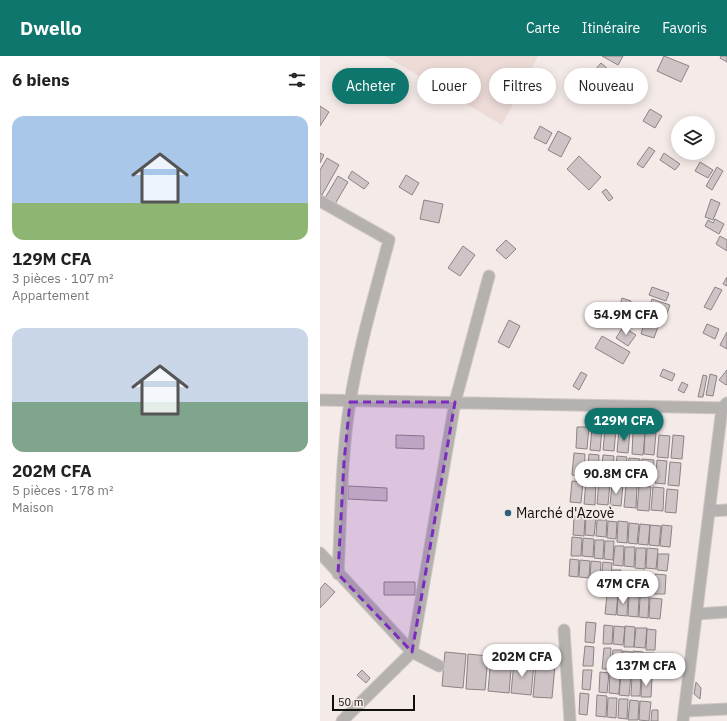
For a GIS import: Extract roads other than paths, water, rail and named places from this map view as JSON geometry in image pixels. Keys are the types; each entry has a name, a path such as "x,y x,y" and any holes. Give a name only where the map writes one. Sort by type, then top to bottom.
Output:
{"street":[{"path":"320,201 389,240 363,342 350,402 344,462 338,574"},
{"path":"342,721 412,652 455,402 489,276"},
{"path":"320,400 350,402 725,406 684,716 727,709"},
{"path":"710,511 727,510"},
{"path":"320,553 412,652 439,666"},
{"path":"697,614 727,612"},
{"path":"564,630 570,721"}],"place":[{"name":"Marché d'Azovè","path":"508,513"}]}
